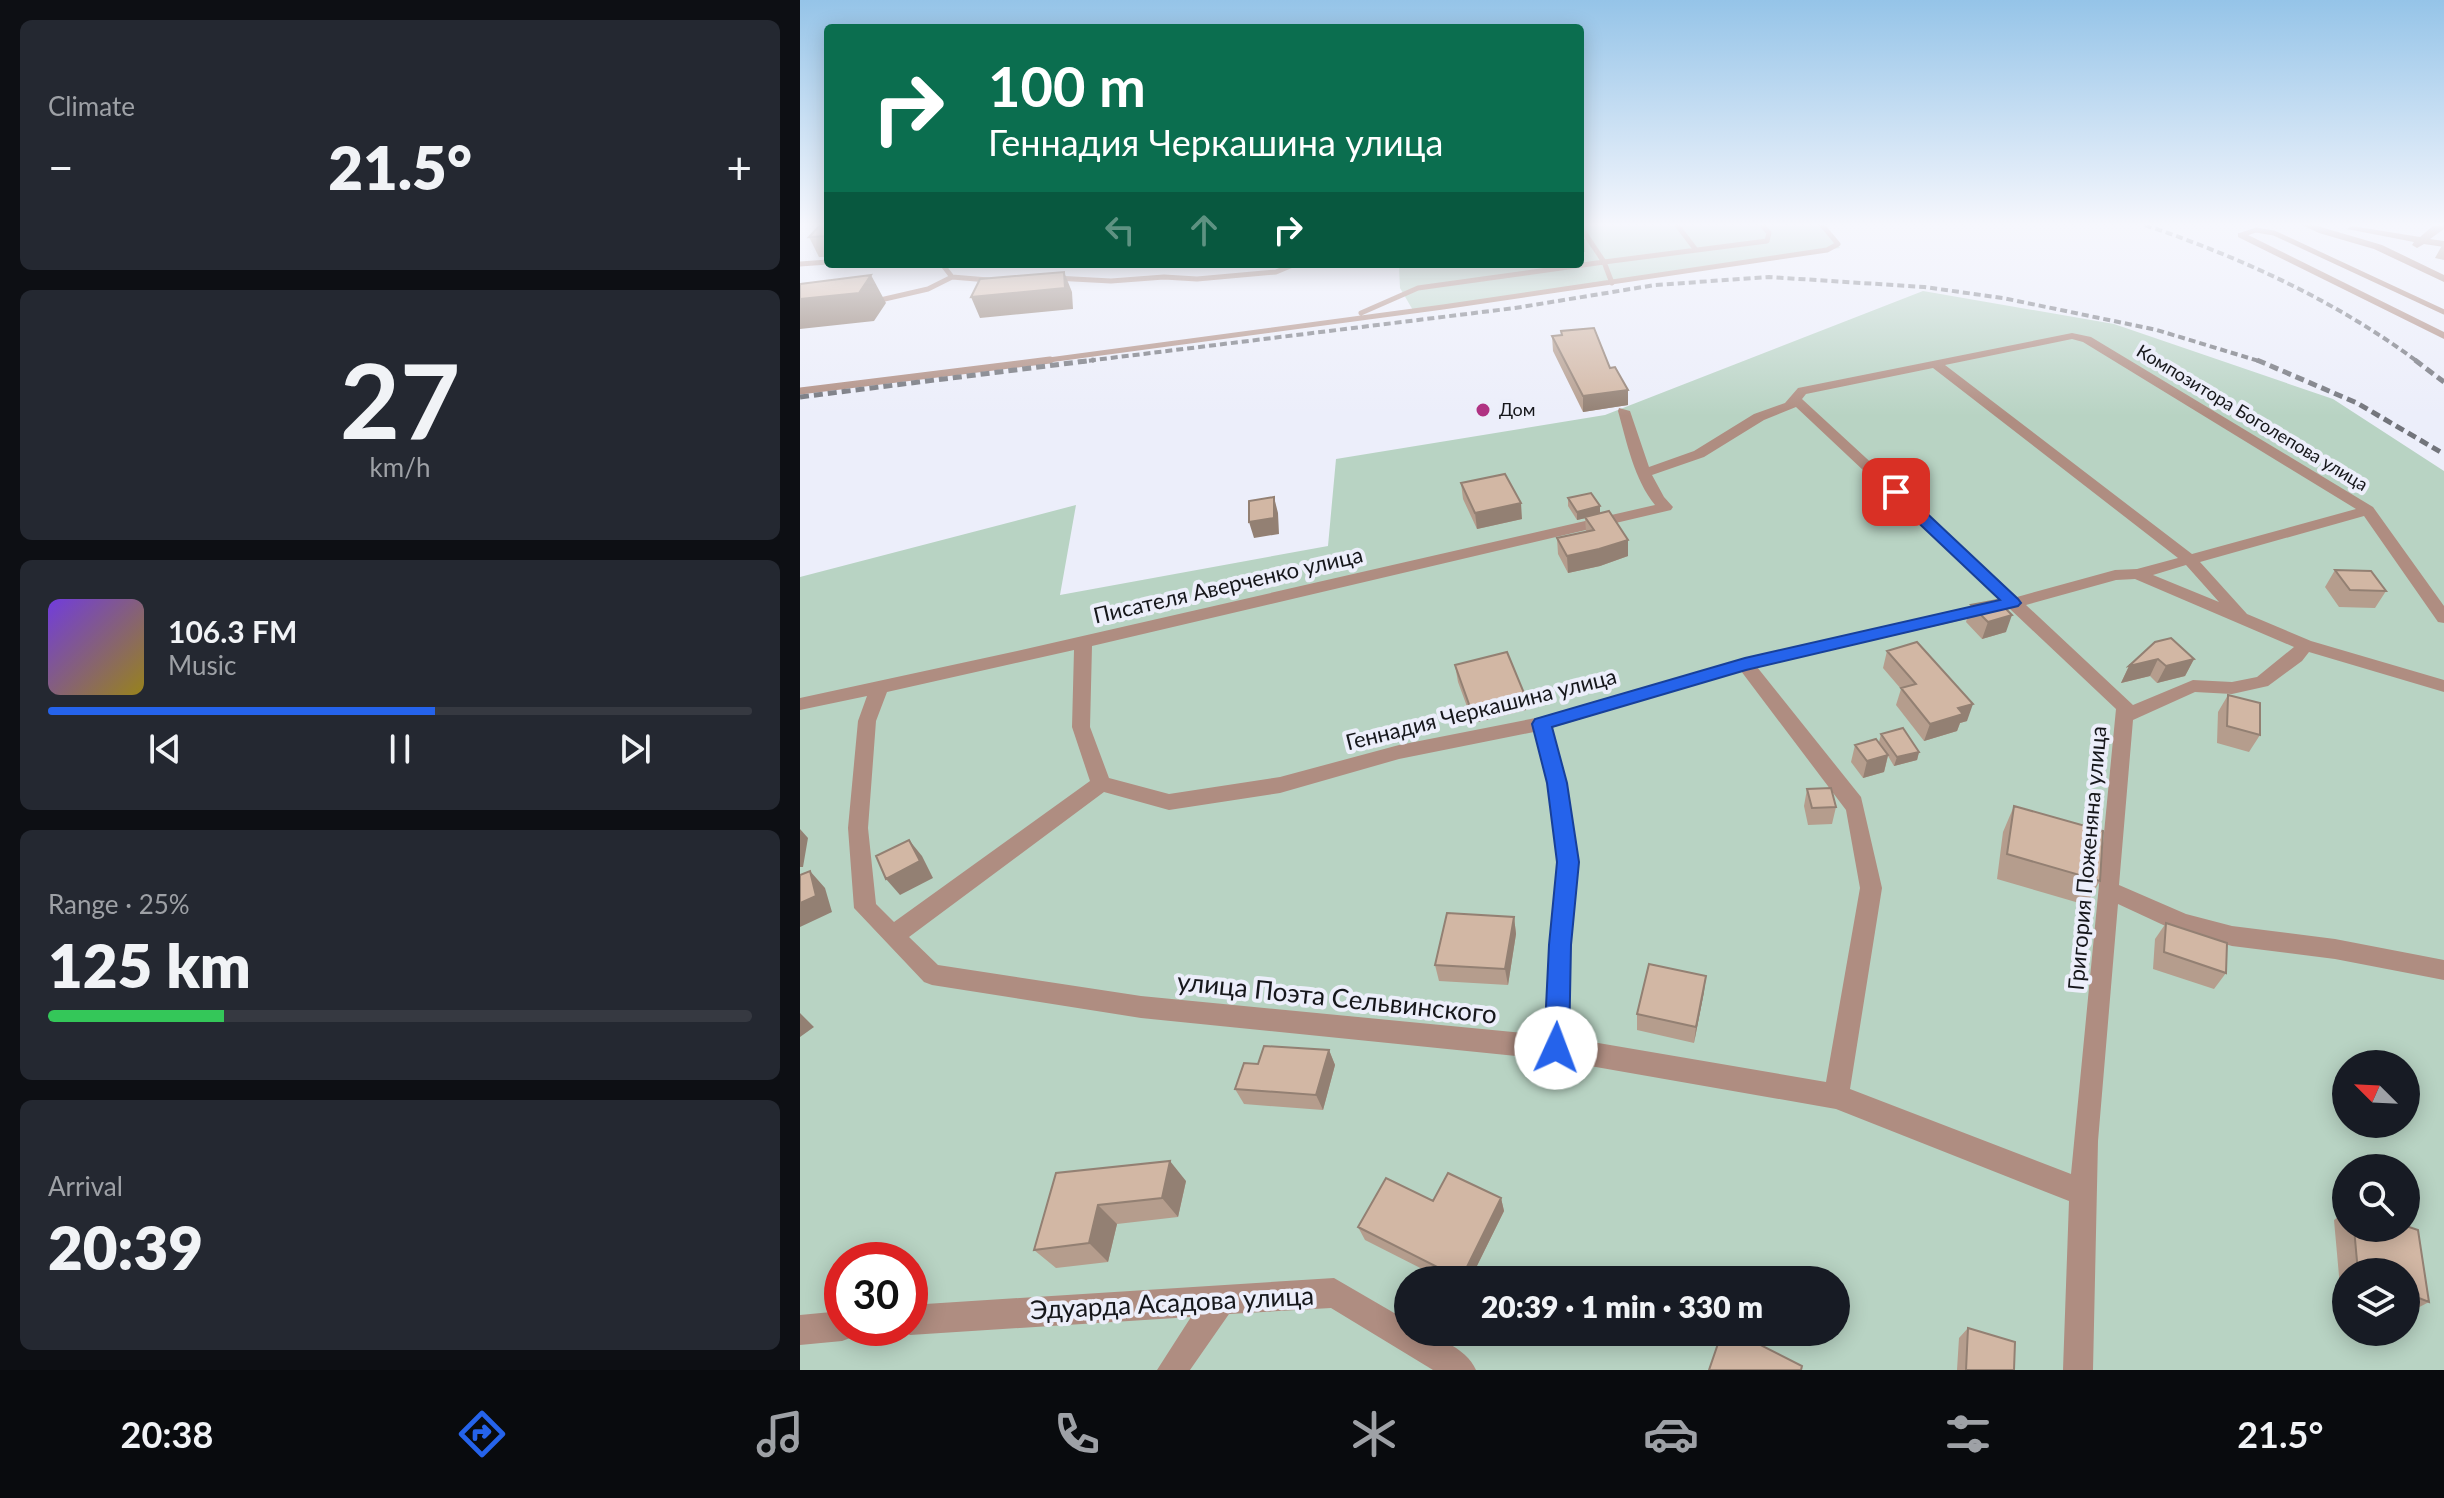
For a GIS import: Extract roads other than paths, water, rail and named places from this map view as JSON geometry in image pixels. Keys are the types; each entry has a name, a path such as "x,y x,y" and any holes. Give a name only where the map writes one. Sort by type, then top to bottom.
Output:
{"street":[{"path":"2355,289 2444,336"},
{"name":"Композитора Боголепова улица","path":"1937,365 2072,336 2087,339 2368,510 2444,618"},
{"path":"1624,411 1645,473 1699,454 1759,417 1790,406 1802,391 1937,365 2189,559 2244,621"},
{"name":"Григория Поженяна улица","path":"1794,398 2125,707 2082,1192 2078,1370"},
{"name":"Писателя Аверченко улица","path":"800,704 1666,507 1658,502 1645,473"},
{"name":"Геннадия Черкашина улица","path":"1101,784 1169,802 1280,785 1399,752 1541,724 1745,664 2013,603 2115,575 2137,574 2368,510"},
{"path":"2137,574 2305,645 2444,686"},
{"path":"893,936 1101,784 1081,727 1083,642"},
{"path":"2125,716 2193,686 2232,688 2262,682 2296,657 2305,645"},
{"path":"1745,664 1854,803 1856,810 1871,888 1836,1096"},
{"name":"улица Поэта Сельвинского","path":"879,688 867,721 858,828 865,908 932,975 1141,1007 1556,1048 1836,1096 2082,1192"},
{"path":"1541,724 1557,783 1568,862 1560,945 1556,1048"},
{"path":"2109,890 2182,923 2232,936 2335,949 2444,970"},
{"name":"Эдуарда Асадова улица","path":"928,1319 1334,1293 1461,1370"},
{"path":"1172,1370 1221,1300"},
{"path":"800,1330 824,1328"}],"lane":[{"path":"861,303 892,300 928,289"},
{"path":"1348,319 1416,289"},
{"path":"800,391 1047,362 1568,289"},
{"path":"2394,289 2444,312"}],"railway":[{"path":"1084,361 1515,308 1631,289"},
{"path":"1938,289 2003,298 2157,330 2261,362"},
{"path":"2298,289 2387,340 2418,362"},
{"path":"1084,361 1094,360"},
{"path":"2257,360 2261,362"},
{"path":"2415,360 2444,382"},
{"path":"800,397 1084,361"},
{"path":"1078,362 1084,361"},
{"path":"2261,362 2357,403 2444,454"}],"place":[{"name":"Дом","path":"1483,410"}]}
